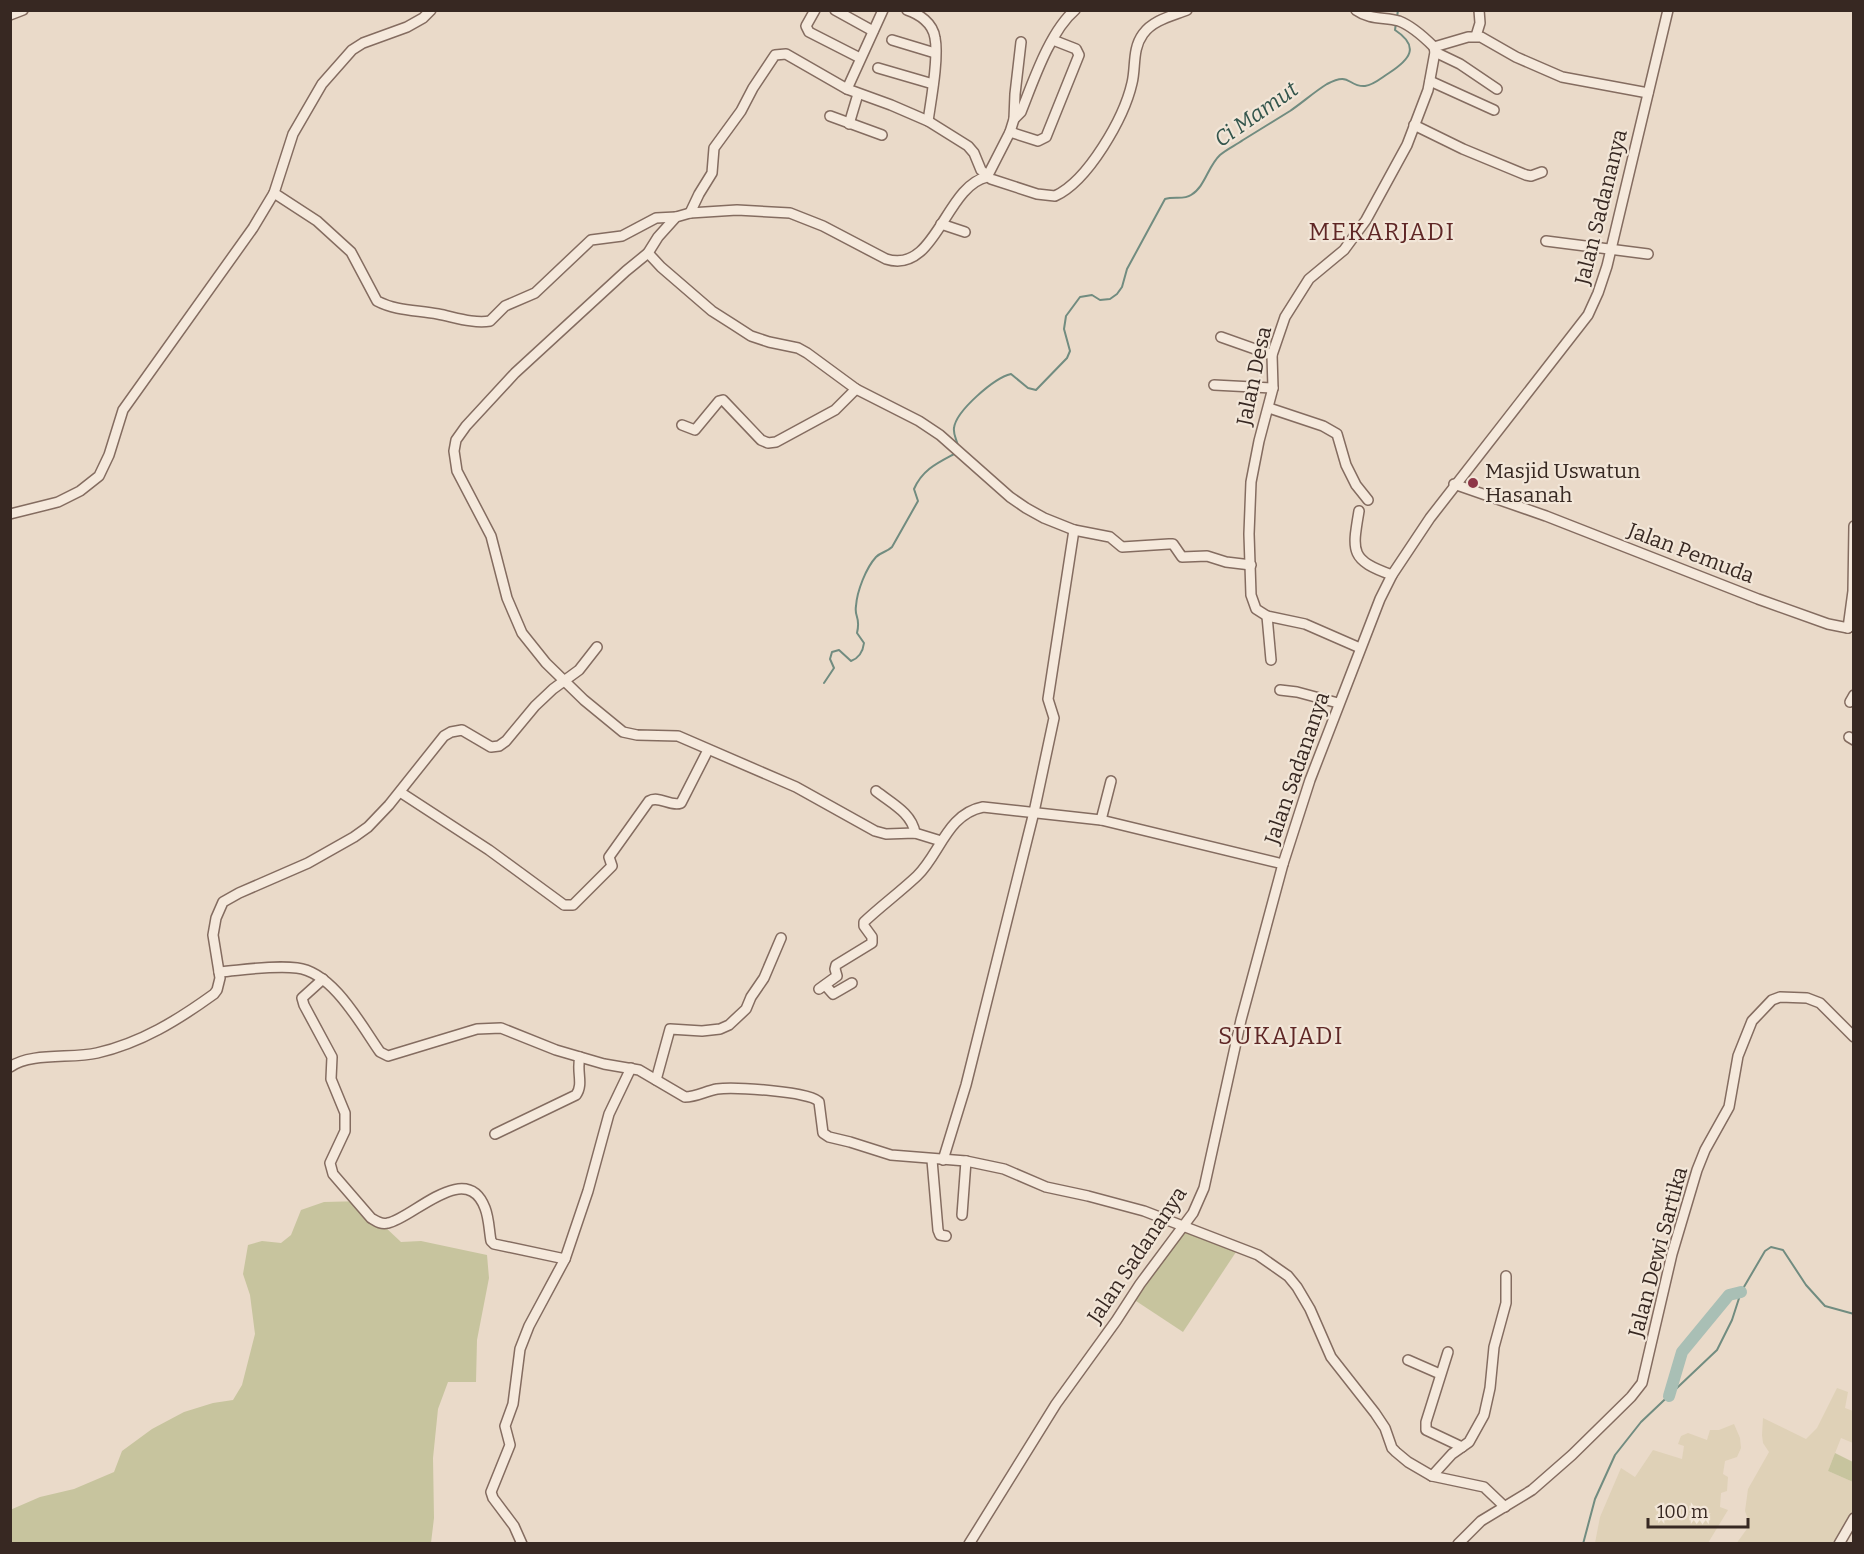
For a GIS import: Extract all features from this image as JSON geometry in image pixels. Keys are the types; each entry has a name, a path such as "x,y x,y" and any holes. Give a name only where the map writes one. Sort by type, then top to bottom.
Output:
{"street":[{"path":"10,15 23,10"},
{"path":"10,514 58,502 81,491 99,476 109,455 123,410 229,261 274,193 293,134 322,84 352,50 363,43 407,27 423,18 431,10"},
{"path":"815,10 806,26 809,32 860,58"},
{"path":"835,10 873,31"},
{"path":"848,89 883,10"},
{"path":"906,10 921,16 935,36 933,84 928,122"},
{"path":"1014,119 1021,112 1039,65 1053,40 1068,17 1076,10"},
{"path":"690,213 712,173 714,148 741,111 775,55 786,54 858,94 891,105 928,122 968,146 987,177 1043,196 1055,196 1070,186 1103,148 1119,121 1129,97 1136,50 1143,35 1158,22 1188,10"},
{"path":"1356,10 1363,15 1377,19 1396,21 1419,32 1435,50 1497,89"},
{"path":"1476,36 1480,22 1479,10"},
{"name":"Jalan Sadananya","path":"969,1544 1056,1404 1193,1213 1204,1188 1238,1030 1283,864 1338,703 1392,575 1454,484 1588,315 1602,281 1668,10"},
{"path":"1435,50 1476,36 1562,77 1648,93"},
{"path":"892,40 935,53"},
{"path":"1010,132 1038,141 1046,137 1080,55 1076,49 1053,40"},
{"path":"987,177 1010,132 1014,119 1022,42"},
{"name":"Jalan Desa","path":"1267,616 1252,603 1249,534 1251,482 1273,388 1272,355 1287,311 1310,279 1344,250 1366,220 1407,145 1426,97 1435,50"},
{"path":"1019,60 1039,65"},
{"path":"878,68 933,84"},
{"path":"1430,81 1494,110"},
{"path":"849,124 858,94"},
{"path":"830,116 882,135"},
{"path":"1414,125 1463,149 1526,175 1531,176 1542,172"},
{"path":"274,193 317,221 351,252 377,301 398,309 481,322 490,321 505,306 535,293 591,240 622,236 656,218 676,218 690,213 747,210 798,215 896,262 909,259 923,249 967,188 977,179 987,177"},
{"path":"676,218 658,237 648,253 515,373 456,440 454,451 457,471 491,536 507,598 522,633 546,663 584,700 623,732 637,735 678,736 796,788 875,831 886,834 915,833 941,841"},
{"path":"941,224 965,232"},
{"path":"1546,241 1585,248 1648,254"},
{"path":"648,253 712,311 751,336 798,348 856,389 919,421 958,450 1010,497 1044,518 1074,530 1110,537 1122,547 1169,543 1173,544 1182,557 1207,556 1226,562 1251,565"},
{"path":"1221,337 1272,355"},
{"path":"1214,385 1273,388"},
{"path":"682,424 692,430 696,429 723,400 761,440 768,443 776,442 835,410 856,389"},
{"path":"1269,408 1323,426 1337,434 1346,465 1356,485 1368,500"},
{"name":"Jalan Pemuda","path":"1454,484 1546,516 1758,599 1851,631"},
{"path":"1359,511 1355,547 1358,556 1371,568 1392,575"},
{"path":"1851,631 1854,526"},
{"path":"944,1160 966,1084 1034,812 1054,718 1048,699 1074,530"},
{"path":"1271,660 1267,616 1305,624 1360,648"},
{"path":"10,1067 23,1060 98,1053 160,1030 214,994 218,987 219,972 213,935 216,918 223,902 238,893 308,864 368,827 447,734 462,730 491,747 499,746 548,693 582,666 597,647"},
{"path":"1280,690 1338,703"},
{"path":"400,792 489,850 564,905 573,905 612,866 609,857 649,801 655,798 674,804 681,802 708,750"},
{"path":"1101,820 1111,781"},
{"path":"876,791 909,817 914,823 915,833"},
{"path":"852,983 833,994 822,987 837,976 836,965 872,943 872,937 864,926 864,922 919,874 941,841 972,809 983,807 1101,820 1283,864"},
{"path":"656,1080 672,1029 688,1031 720,1029 729,1025 746,1010 751,997 764,978 780,938"},
{"path":"219,972 299,968 323,979 336,991 380,1052 386,1056 395,1056 477,1029 501,1028 556,1050 604,1064 631,1068 685,1097 719,1089 812,1096 820,1104 822,1129 826,1136 891,1155 966,1161 1004,1169 1046,1187 1110,1201 1184,1225 1258,1256 1288,1276 1310,1309 1331,1357 1375,1413 1385,1428 1392,1448 1408,1462 1432,1476 1484,1487 1505,1507"},
{"path":"323,979 302,998 332,1057 331,1079 345,1113 345,1131 331,1159 331,1168 333,1174 371,1218 377,1222 388,1223 437,1195 449,1191 464,1191 476,1195 485,1207 491,1241 494,1244 565,1259"},
{"name":"Jalan Dewi Sartika","path":"1460,1543 1481,1521 1532,1490 1572,1455 1631,1397 1642,1383 1672,1254 1697,1170 1705,1150 1729,1107 1738,1056 1752,1020 1772,1000 1792,996 1807,998 1820,1003 1854,1037"},
{"path":"495,1134 576,1095 581,1085 578,1067 580,1056"},
{"path":"522,1544 519,1533 491,1492 510,1445 505,1426 513,1404 520,1348 529,1326 565,1259 588,1191 609,1114 631,1068"},
{"path":"932,1160 938,1230 940,1235 946,1236"},
{"path":"962,1215 966,1161"},
{"path":"1432,1476 1452,1454 1472,1439 1484,1415 1490,1388 1494,1347 1506,1303 1506,1276"},
{"path":"1448,1352 1425,1426 1426,1430 1462,1447"},
{"path":"1408,1360 1440,1374"},
{"path":"1839,1544 1854,1518"}],"shaded area":[{"path":"364,1201 384,1226 401,1242 421,1241 487,1255 489,1278 477,1340 476,1382 448,1382 438,1409 433,1458 434,1518 431,1543 11,1543 10,1510 40,1497 74,1489 114,1472 122,1451 152,1429 184,1412 213,1403 233,1400 242,1385 255,1334 250,1295 243,1274 248,1245 262,1241 281,1243 291,1235 301,1210 324,1202"},
{"path":"1188,1228 1238,1249 1183,1332 1133,1299"},
{"path":"1837,1388 1848,1392 1845,1408 1853,1411 1853,1443 1841,1438 1828,1471 1853,1482 1853,1512 1837,1543 1736,1544 1749,1526 1745,1511 1748,1489 1769,1452 1763,1443 1763,1418 1806,1439 1817,1428"},
{"path":"1734,1424 1740,1438 1741,1448 1737,1457 1725,1461 1723,1474 1728,1477 1727,1491 1721,1493 1720,1507 1728,1510 1708,1543 1595,1543 1600,1517 1621,1468 1635,1477 1653,1450 1682,1459 1684,1446 1678,1444 1681,1436 1688,1433 1707,1440 1710,1430 1719,1430"},
{"path":"1835,1453 1853,1462 1853,1482 1828,1471"}],"waterway":[{"name":"Ci Mamut","path":"1397,17 1398,10"},
{"name":"Ci Mamut","path":"958,446 954,431 956,421 968,404 986,388 1011,374 1028,388 1036,390 1067,358 1070,351 1064,329 1066,316 1080,297 1092,295 1100,300 1110,299 1117,294 1122,287 1127,269 1165,199 1191,195 1200,187 1220,155 1290,111 1327,84 1345,79 1359,86 1365,86 1396,68 1407,58 1410,48 1408,42 1395,30 1396,23"},
{"name":"Ci Mamut","path":"824,683 834,668 830,659 832,652 839,650 851,661 863,649 864,643 857,633 856,610 860,587 876,557 892,547 918,501 914,489 917,482 931,468 956,451"},
{"path":"1583,1544 1595,1499 1615,1455 1641,1422 1717,1350 1732,1320 1741,1292 1765,1251 1771,1247 1783,1250 1806,1285 1825,1306 1854,1314"},
{"path":"1669,1396 1682,1352 1729,1295 1741,1292"}],"place":[{"name":"Masjid Uswatun Hasanah","path":"1473,483"}],"district":[{"name":"MEKARJADI","path":"1382,232"},
{"name":"SUKAJADI","path":"1281,1036"}]}
